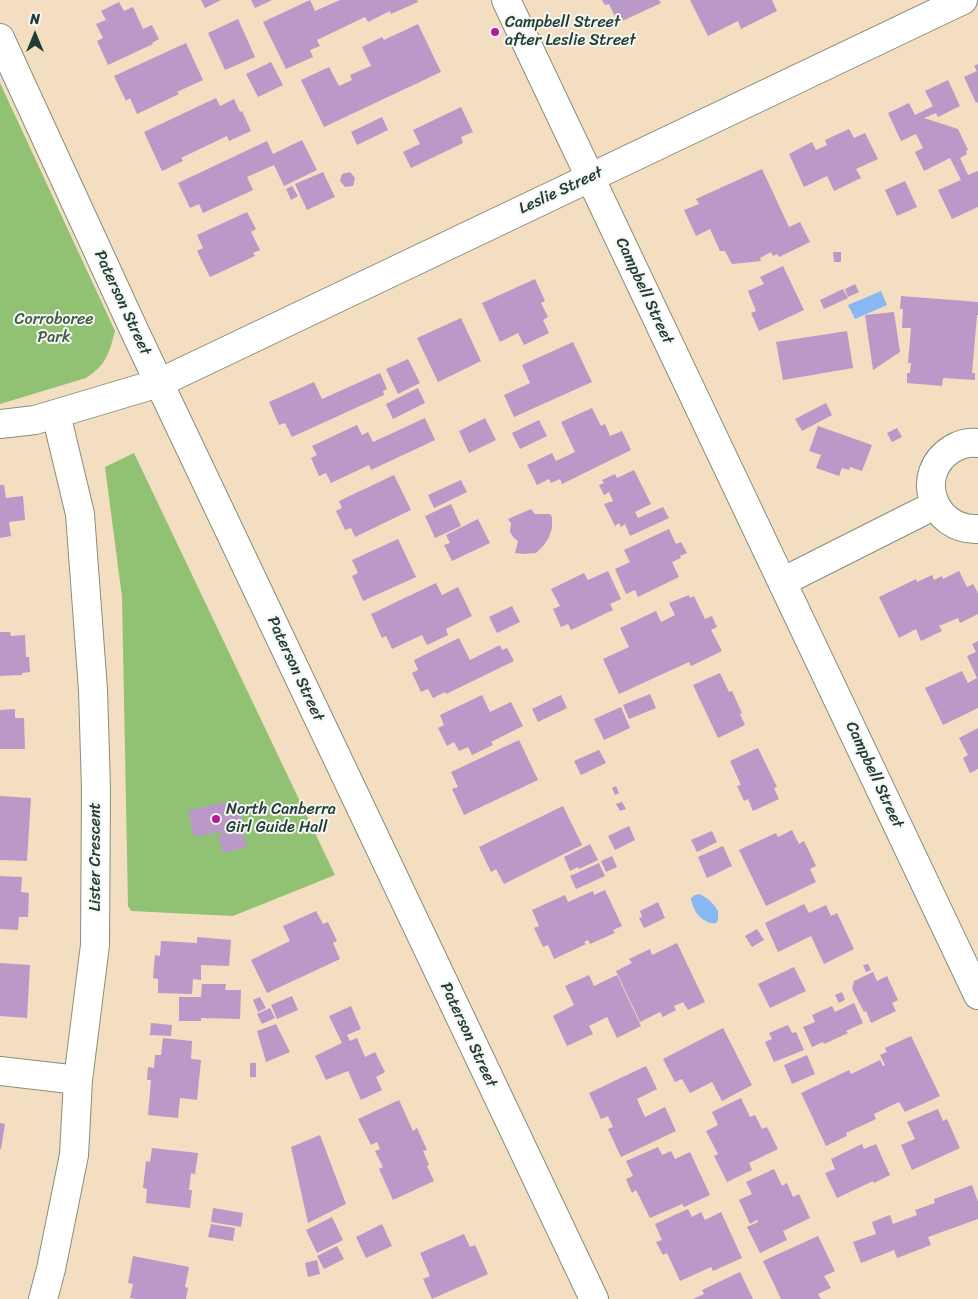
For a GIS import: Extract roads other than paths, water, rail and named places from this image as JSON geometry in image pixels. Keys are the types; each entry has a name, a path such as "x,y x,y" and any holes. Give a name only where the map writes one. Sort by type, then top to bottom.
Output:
{"street":[{"name":"Campbell Street","path":"506,0 782,582 972,964 978,995"},
{"name":"Leslie Street","path":"160,383 963,0"},
{"name":"Paterson Street","path":"0,38 160,383 594,1299"},
{"path":"0,424 35,420 160,383"},
{"name":"Lister Crescent","path":"43,1299 51,1270 74,1155 78,1080 95,945 96,789 93,690 80,514 56,414"},
{"path":"978,443 958,445 946,452 936,463 931,477 931,492 935,505 944,517 955,525 969,529 978,529"},
{"path":"782,582 935,505"},
{"path":"0,1071 78,1080"}],"water":[{"path":"881,291 887,305 855,319 848,305"},
{"path":"699,894 710,901 718,911 716,923 707,922 696,912 691,898"}],"place":[{"name":"Campbell Street after Leslie Street","path":"495,32"},
{"name":"North Canberra Girl Guide Hall","path":"216,819"}],"park label":[{"name":"Corroboree Park","path":"54,329"}]}
